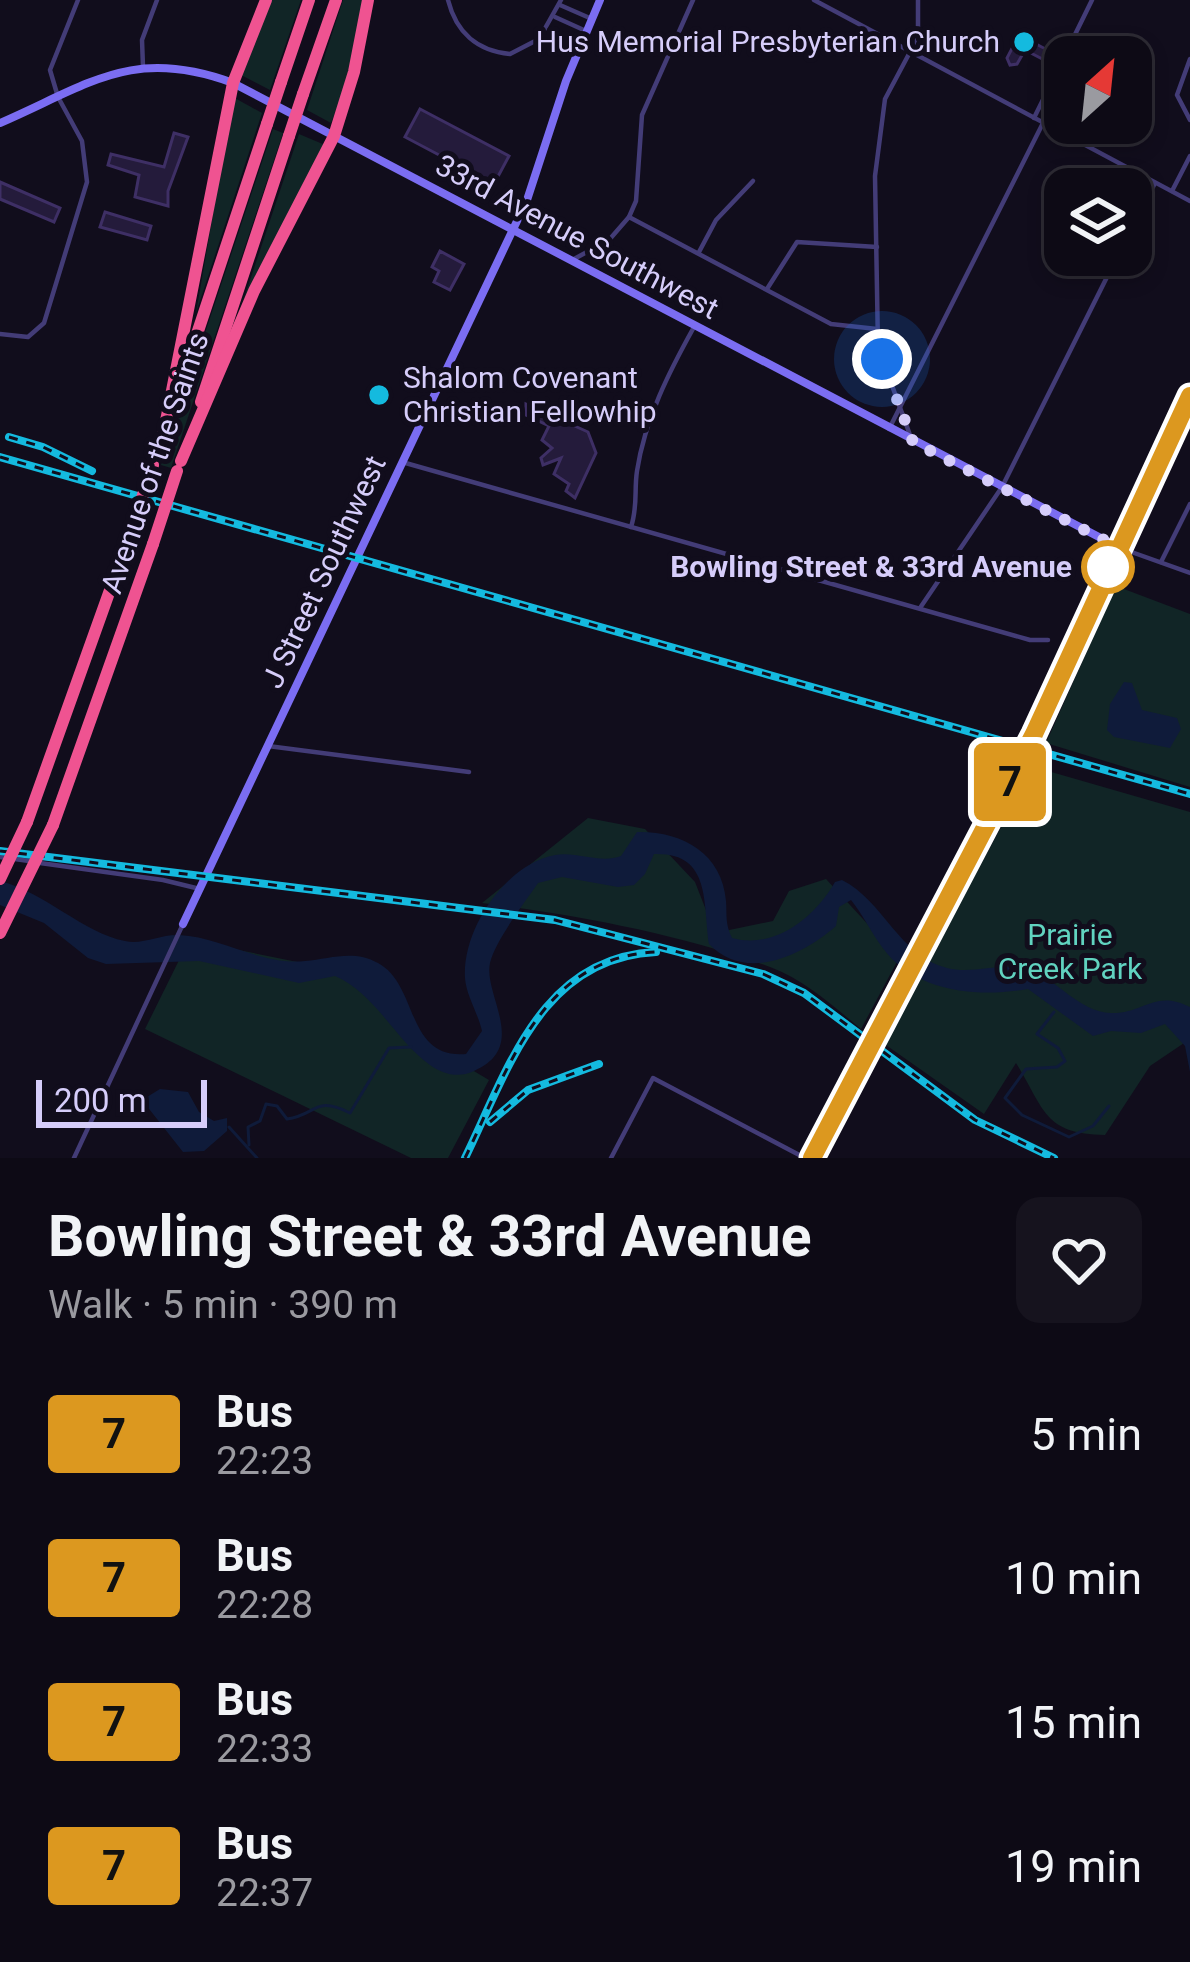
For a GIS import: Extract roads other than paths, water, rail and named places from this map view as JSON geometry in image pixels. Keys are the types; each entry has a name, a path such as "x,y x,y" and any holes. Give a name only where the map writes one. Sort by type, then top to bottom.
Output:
{"highway":[{"path":"163,436 233,83 266,0"},
{"name":"Avenue of the Saints","path":"0,879 27,822 129,537 309,0"},
{"name":"Avenue of the Saints","path":"0,933 53,825 154,544 336,0"},
{"path":"179,466 254,291 334,136 354,72 368,0"}],"street":[{"path":"0,334 28,338 44,323 87,182 82,141 58,97 50,70 79,0"},
{"path":"143,67 141,43 157,0"},
{"path":"448,0 464,33 498,52 527,48 555,17 561,3 592,19"},
{"name":"J Street Southwest","path":"74,1158 512,231 600,0"},
{"path":"572,261 609,240 629,217 636,201 642,115 693,0"},
{"path":"814,0 1190,201"},
{"path":"913,442 878,347 877,136 892,82 920,23 918,0"},
{"path":"1034,118 1092,0"},
{"path":"555,17 586,31"},
{"path":"1190,59 1177,94 1190,120"},
{"name":"33rd Avenue Southwest","path":"0,123 112,73 143,67 185,68 233,83 1118,547"},
{"path":"888,430 1043,123"},
{"path":"1172,191 1190,156"},
{"path":"698,253 716,220 753,181"},
{"path":"1152,187 1154,183"},
{"path":"629,217 842,329 877,329"},
{"path":"766,290 797,242 877,247"},
{"path":"920,608 1002,488 1108,276"},
{"path":"631,527 640,494 636,475 659,392 694,327"},
{"path":"611,1158 653,1078 808,1158 1015,772 1190,396"},
{"path":"402,462 1030,640 1048,640"},
{"path":"1161,562 1190,504"},
{"path":"1118,547 1190,573"},
{"path":"268,746 469,772"},
{"path":"0,857 163,880 200,890"}],"water":[{"path":"1124,682 1132,683 1142,710 1177,718 1181,729 1170,748 1114,737 1107,730 1110,704"},
{"path":"637,832 684,841 708,858 723,884 732,938 763,939 792,928 842,880 857,889 930,962 968,970 1030,970 1099,1011 1122,1012 1167,1000 1190,1007 1190,1072 1185,1046 1165,1024 1141,1033 1111,1031 1093,1036 1028,989 968,992 911,974 882,947 851,900 839,907 836,926 791,955 757,963 724,956 709,944 701,882 686,861 672,856 654,854 634,885 618,887 562,877 538,883 490,963 502,1035 499,1048 490,1061 463,1074 430,1065 374,1005 335,976 299,983 199,961 106,964 88,958 44,923 0,905 0,881 125,941 179,935 289,961 369,959 391,973 432,1045 466,1054 482,1031 466,984 466,959 490,902 520,871 537,861 563,854 621,856"},
{"path":"160,1089 188,1092 199,1112 214,1121 227,1118 227,1131 204,1151 183,1152 146,1105 147,1097"}],"waterway":[{"path":"1054,1012 1037,1034 1058,1048 1065,1061 1057,1067 1026,1069 1005,1098 1022,1115 1069,1137 1093,1126 1109,1106"},
{"path":"249,1145 248,1127 260,1121 266,1104 277,1106 287,1119 322,1106 350,1113 389,1048 411,1047"},
{"path":"229,1127 257,1158"}],"railway":[{"path":"9,437 43,447 92,471"},
{"path":"0,457 1190,794"},
{"path":"0,851 555,920 763,974 804,993 975,1120 1054,1158"},
{"path":"465,1158 514,1055 556,996 584,974 617,959 656,952"},
{"path":"490,1122 528,1090 599,1064"}],"place":[{"name":"Hus Memorial Presbyterian Church","path":"1024,42"},
{"name":"Shalom Covenant Christian Fellowhip","path":"379,395"},
{"name":"Bowling Street & 33rd Avenue","path":"1108,567"}],"park label":[{"name":"Prairie Creek Park","path":"1070,952"}]}
